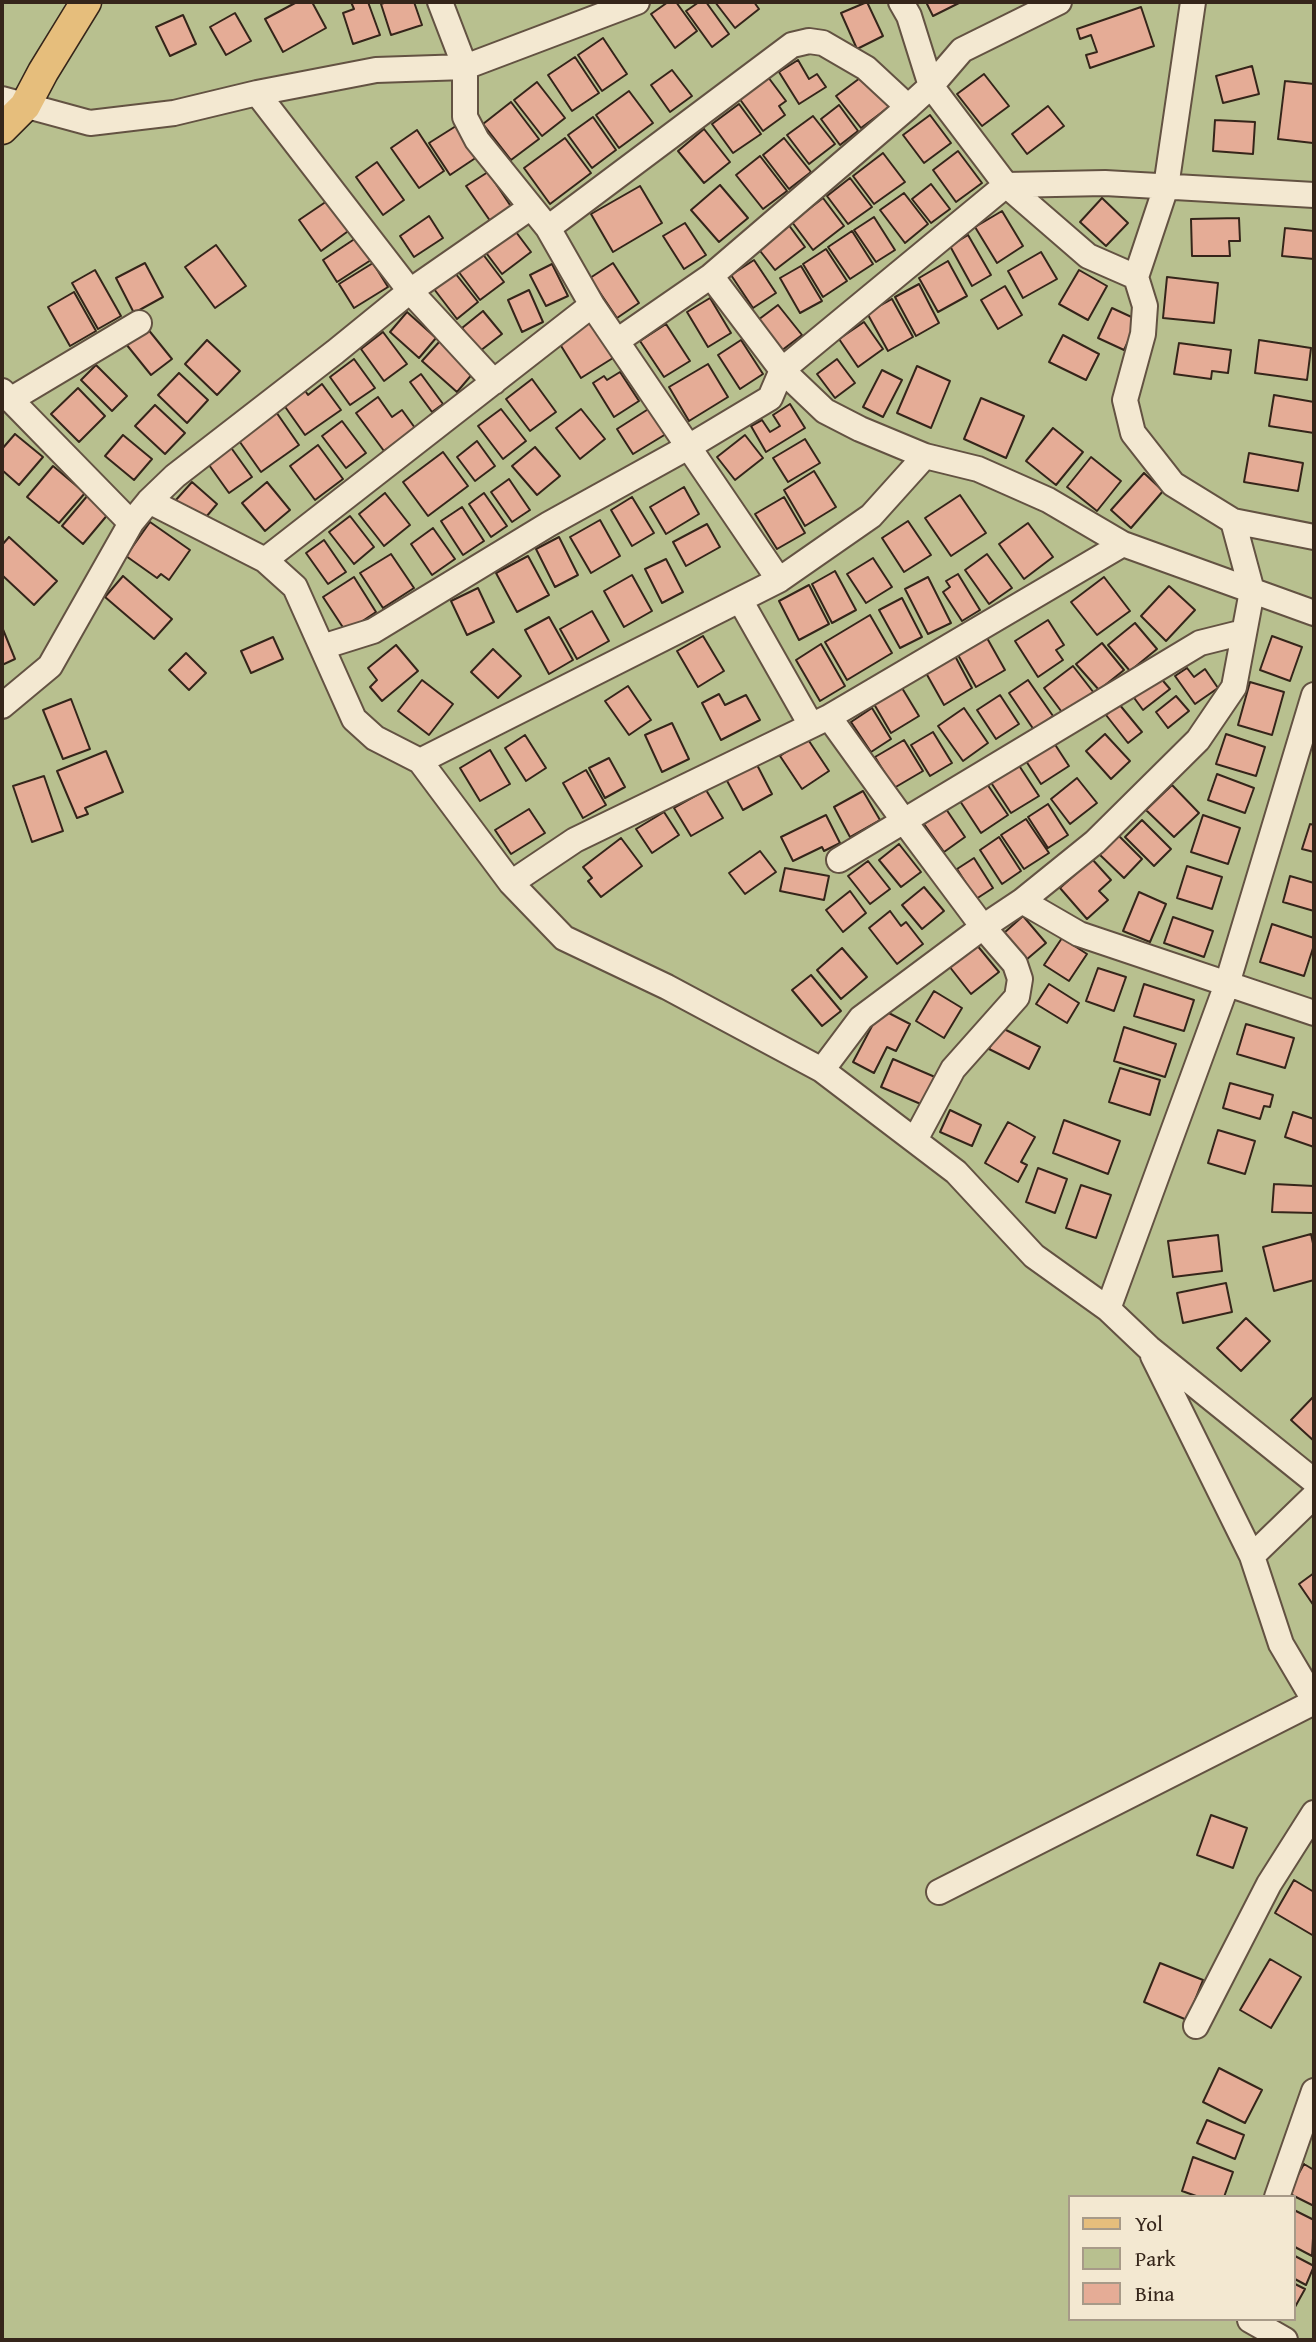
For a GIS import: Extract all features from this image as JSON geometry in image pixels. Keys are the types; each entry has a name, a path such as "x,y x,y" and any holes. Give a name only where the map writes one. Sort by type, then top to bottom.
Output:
{"main road":[{"path":"2,129 13,103 43,72 86,2"}],"street":[{"path":"440,2 465,67 465,117 477,140 548,228 592,305 779,580"},
{"path":"13,103 90,124 173,113 257,93 376,70 465,67 637,2"},
{"path":"901,2 909,16 931,86 1006,185 1088,256 1136,277"},
{"path":"617,341 711,276 908,107 931,86 962,50 1059,2"},
{"path":"1193,2 1166,187 1136,277 1145,306 1143,334 1125,400 1133,433 1173,484 1233,521 1314,537"},
{"path":"548,228 792,45 809,41 824,43 866,68 908,107"},
{"path":"257,93 410,291 495,382"},
{"path":"323,648 373,631 549,523 690,446 770,398 782,370 1006,185 1105,183 1314,195"},
{"path":"2,706 50,666 131,523 149,500 175,476 410,291 531,207"},
{"path":"711,276 782,370 825,411 925,456 978,469 1036,494 1123,544 1314,613"},
{"path":"265,560 592,305"},
{"path":"131,523 6,395 139,323"},
{"path":"420,761 779,580 871,516 925,456"},
{"path":"149,500 265,560 295,587 354,719 375,738 420,761 511,883 564,938 667,988 822,1070 956,1172 1034,1256 1108,1309 1149,1348 1314,1481"},
{"path":"822,1070 861,1018 1021,901 1095,842 1198,740 1234,687 1252,592 1233,521"},
{"path":"511,883 575,840 820,721 1123,544"},
{"path":"740,600 820,721 904,821 983,927 1015,964 1020,979 1017,997 953,1069 915,1140"},
{"path":"839,860 1200,643 1244,632"},
{"path":"1108,1309 1227,984 1314,695"},
{"path":"1021,901 1079,933 1314,1013"},
{"path":"939,1892 1314,1701 1281,1644 1252,1556 1149,1348"},
{"path":"1252,1556 1314,1496"},
{"path":"1196,2026 1269,1884 1314,1813"},
{"path":"1278,2195 1314,2091"},
{"path":"1247,2340 1250,2321"},
{"path":"1252,2321 1284,2340"}],"green space":[{"path":"2,2 1314,2 1314,2340 2,2340"}],"building":[{"path":"297,2 312,2 326,28 283,52 265,19"},
{"path":"351,2 368,2 380,35 353,44 343,13 354,9"},
{"path":"414,2 422,25 391,35 381,4"},
{"path":"668,2 676,2 697,31 675,48 651,14"},
{"path":"699,2 706,2 729,34 712,47 686,11"},
{"path":"715,2 754,2 759,9 735,28"},
{"path":"867,2 883,36 857,49 841,13"},
{"path":"926,2 961,2 933,16"},
{"path":"1141,7 1154,46 1090,68 1086,55 1097,52 1091,35 1080,39 1077,29"},
{"path":"235,13 251,41 226,55 210,27"},
{"path":"183,15 196,44 170,56 156,27"},
{"path":"603,38 627,74 602,91 578,55"},
{"path":"575,57 599,93 572,111 548,75"},
{"path":"798,60 809,79 817,74 826,87 799,104 779,72"},
{"path":"1252,66 1259,94 1223,103 1216,76"},
{"path":"672,70 692,96 670,112 651,85"},
{"path":"984,74 1009,106 982,126 957,94"},
{"path":"864,75 889,107 861,128 836,96"},
{"path":"768,77 786,101 779,106 785,115 763,131 739,98"},
{"path":"1285,81 1314,84 1313,143 1278,139"},
{"path":"537,82 565,118 542,136 514,100"},
{"path":"629,91 653,123 619,148 596,115"},
{"path":"511,102 539,139 511,160 483,124"},
{"path":"739,104 761,134 733,153 712,124"},
{"path":"839,105 858,131 840,145 821,119"},
{"path":"1048,106 1064,126 1027,154 1012,134"},
{"path":"930,115 951,143 924,163 903,135"},
{"path":"813,116 835,144 809,164 787,135"},
{"path":"593,117 616,150 592,168 568,135"},
{"path":"1215,120 1255,122 1253,154 1213,151"},
{"path":"456,126 477,157 450,175 429,143"},
{"path":"704,129 730,162 704,183 678,151"},
{"path":"417,130 444,171 419,188 391,148"},
{"path":"565,138 591,173 550,204 524,168"},
{"path":"784,138 811,172 789,189 763,155"},
{"path":"958,151 982,183 956,202 933,170"},
{"path":"883,153 905,182 874,204 853,176"},
{"path":"760,156 787,191 763,209 736,175"},
{"path":"377,162 404,200 383,215 356,177"},
{"path":"488,172 514,211 493,225 466,186"},
{"path":"850,178 872,207 848,224 827,196"},
{"path":"931,184 950,209 931,223 912,199"},
{"path":"720,185 748,218 719,242 691,210"},
{"path":"640,186 662,223 613,252 591,214"},
{"path":"904,193 928,224 905,243 880,210"},
{"path":"823,198 844,226 813,250 792,222"},
{"path":"1102,198 1128,223 1106,246 1080,222"},
{"path":"330,199 351,229 321,251 299,220"},
{"path":"1002,211 1023,246 997,263 975,227"},
{"path":"429,216 443,238 414,257 400,236"},
{"path":"874,217 895,250 876,262 854,230"},
{"path":"1239,218 1240,241 1229,241 1230,256 1192,256 1191,219"},
{"path":"685,223 706,255 684,269 663,236"},
{"path":"788,224 805,247 775,270 757,247"},
{"path":"513,228 531,252 502,274 484,250"},
{"path":"1285,228 1314,231 1314,259 1282,256"},
{"path":"852,231 873,264 850,279 828,247"},
{"path":"968,235 991,275 972,286 950,246"},
{"path":"356,238 371,260 337,282 323,260"},
{"path":"216,245 246,286 215,308 185,267"},
{"path":"826,249 847,281 823,297 803,264"},
{"path":"1041,252 1057,279 1023,298 1008,271"},
{"path":"482,253 504,282 480,300 458,271"},
{"path":"754,260 776,293 753,308 731,275"},
{"path":"948,261 967,296 938,312 919,278"},
{"path":"145,263 163,297 134,313 116,278"},
{"path":"373,263 388,287 354,308 339,284"},
{"path":"613,263 639,303 617,318 590,278"},
{"path":"552,264 568,296 546,306 530,275"},
{"path":"801,266 822,301 800,313 780,278"},
{"path":"95,270 121,316 98,329 72,283"},
{"path":"1079,270 1107,286 1088,320 1059,304"},
{"path":"455,273 478,302 457,319 434,289"},
{"path":"1167,277 1218,283 1214,323 1163,318"},
{"path":"919,284 939,323 916,336 895,297"},
{"path":"1005,286 1022,315 998,329 981,300"},
{"path":"529,290 543,322 522,332 508,300"},
{"path":"74,292 96,331 70,346 48,307"},
{"path":"710,298 731,333 708,347 687,312"},
{"path":"892,299 913,337 888,351 867,313"},
{"path":"778,305 802,335 781,351 758,320"},
{"path":"1112,308 1138,320 1124,350 1098,338"},
{"path":"483,311 502,334 480,351 462,328"},
{"path":"407,312 436,338 419,358 390,332"},
{"path":"590,321 613,358 581,378 558,341"},
{"path":"864,322 883,349 858,367 839,339"},
{"path":"666,324 690,361 664,377 640,341"},
{"path":"147,328 172,359 151,375 126,344"},
{"path":"383,332 407,364 384,381 361,349"},
{"path":"1063,335 1099,354 1086,380 1049,362"},
{"path":"207,340 240,371 217,395 185,364"},
{"path":"741,340 763,374 740,389 718,355"},
{"path":"1259,340 1311,348 1307,380 1255,373"},
{"path":"440,341 474,372 457,392 422,361"},
{"path":"1179,343 1231,350 1228,373 1212,371 1211,379 1174,374"},
{"path":"354,359 375,388 350,405 330,377"},
{"path":"837,359 855,383 835,398 817,374"},
{"path":"708,364 728,397 689,421 669,387"},
{"path":"96,365 127,396 112,411 81,380"},
{"path":"917,366 950,381 931,428 897,413"},
{"path":"882,370 902,380 883,417 863,407"},
{"path":"620,372 639,401 614,417 593,383 604,376 607,380"},
{"path":"179,373 208,400 187,423 158,395"},
{"path":"421,374 443,404 432,412 410,382"},
{"path":"532,379 556,412 530,431 506,399"},
{"path":"322,384 341,410 305,435 281,401 302,386 308,395"},
{"path":"78,388 105,416 79,442 51,414"},
{"path":"1274,395 1314,402 1314,433 1269,426"},
{"path":"378,397 392,417 402,410 415,428 384,451 356,413"},
{"path":"981,398 1024,416 1006,458 964,439"},
{"path":"790,404 805,428 766,452 751,426 762,420 770,432 780,426 773,415"},
{"path":"155,405 185,433 165,454 135,426"},
{"path":"650,408 666,434 633,454 617,429"},
{"path":"274,409 299,445 261,472 235,435"},
{"path":"501,409 526,441 503,459 478,426"},
{"path":"581,409 605,439 580,459 556,428"},
{"path":"342,421 366,453 346,468 322,436"},
{"path":"1053,428 1083,452 1056,485 1026,461"},
{"path":"15,434 43,457 19,485 2,470 2,449"},
{"path":"123,435 152,459 134,480 105,456"},
{"path":"745,435 763,458 735,480 717,457"},
{"path":"805,439 820,463 788,482 773,458"},
{"path":"477,441 495,466 475,481 457,457"},
{"path":"227,442 252,477 229,493 204,458"},
{"path":"318,445 343,479 315,500 290,466"},
{"path":"535,447 560,476 537,495 512,466"},
{"path":"443,452 468,486 428,516 403,482"},
{"path":"1249,453 1303,463 1298,491 1244,482"},
{"path":"1091,457 1121,481 1097,511 1067,487"},
{"path":"53,466 85,493 59,523 27,497"},
{"path":"814,471 836,507 805,526 784,490"},
{"path":"1144,473 1163,491 1131,528 1111,510"},
{"path":"509,479 530,510 512,522 491,492"},
{"path":"192,482 217,504 201,523 175,501"},
{"path":"267,482 290,510 265,531 242,503"},
{"path":"684,487 699,514 666,534 650,507"},
{"path":"385,493 410,525 384,546 359,514"},
{"path":"484,493 507,526 491,537 469,504"},
{"path":"88,495 109,513 83,544 62,526"},
{"path":"960,495 986,533 951,556 925,518"},
{"path":"632,497 654,533 632,546 611,510"},
{"path":"784,497 805,533 777,549 755,514"},
{"path":"462,507 484,541 463,555 441,521"},
{"path":"350,516 374,547 354,564 329,532"},
{"path":"600,520 620,556 591,573 570,537"},
{"path":"908,521 931,555 904,572 882,538"},
{"path":"150,522 190,550 169,580 161,574 157,578 126,556"},
{"path":"1028,523 1053,557 1024,579 999,544"},
{"path":"707,524 720,547 686,566 673,542"},
{"path":"433,528 455,559 432,575 411,544"},
{"path":"9,537 57,581 34,605 2,575 2,545"},
{"path":"559,537 578,575 555,587 536,549"},
{"path":"324,540 346,572 328,584 306,553"},
{"path":"391,554 414,588 383,608 360,573"},
{"path":"987,554 1012,588 989,604 965,570"},
{"path":"528,556 549,595 517,612 496,573"},
{"path":"873,558 892,587 866,603 847,574"},
{"path":"666,559 683,592 662,603 645,569"},
{"path":"835,571 856,610 832,623 812,584"},
{"path":"958,574 980,610 962,621 943,592 950,587 946,581"},
{"path":"632,575 652,611 624,627 604,591"},
{"path":"123,576 172,619 154,639 105,597"},
{"path":"354,577 376,612 346,632 323,597"},
{"path":"928,577 951,623 928,634 905,589"},
{"path":"1104,577 1130,611 1097,635 1071,602"},
{"path":"809,585 829,624 799,640 779,601"},
{"path":"1169,586 1195,610 1166,641 1141,616"},
{"path":"478,588 494,622 467,635 451,601"},
{"path":"902,598 922,637 900,648 879,610"},
{"path":"592,611 609,641 577,659 560,629"},
{"path":"870,615 892,653 847,680 825,642"},
{"path":"549,617 573,660 549,674 525,630"},
{"path":"1048,620 1064,645 1056,650 1063,660 1038,677 1015,641"},
{"path":"1135,623 1157,649 1130,671 1108,645"},
{"path":"2,627 15,659 2,665"},
{"path":"703,636 724,671 698,687 677,651"},
{"path":"1272,636 1302,647 1290,681 1260,670"},
{"path":"273,637 283,659 251,673 241,651"},
{"path":"987,638 1005,670 976,687 958,655"},
{"path":"1102,643 1124,670 1099,690 1076,664"},
{"path":"821,644 845,686 820,701 796,660"},
{"path":"396,645 418,671 382,701 370,687 377,680 368,668"},
{"path":"493,649 521,676 498,698 471,672"},
{"path":"186,653 206,673 189,690 169,670"},
{"path":"955,656 972,688 944,705 926,673"},
{"path":"1073,666 1094,693 1064,715 1044,688"},
{"path":"1187,668 1194,677 1205,669 1218,688 1195,704 1175,676"},
{"path":"1158,675 1170,689 1143,710 1132,695"},
{"path":"422,680 453,704 429,735 398,711"},
{"path":"1028,680 1053,716 1034,730 1009,693"},
{"path":"1250,682 1284,692 1272,735 1238,725"},
{"path":"628,686 651,720 629,735 605,701"},
{"path":"902,688 919,716 891,733 874,704"},
{"path":"719,694 725,705 746,695 760,720 721,740 702,703"},
{"path":"1000,695 1019,724 996,739 977,710"},
{"path":"1176,696 1189,711 1168,728 1156,712"},
{"path":"71,699 90,749 63,759 43,710"},
{"path":"1119,704 1142,732 1128,743 1106,715"},
{"path":"872,708 891,739 871,752 851,722"},
{"path":"964,708 988,743 963,761 938,726"},
{"path":"672,723 689,759 662,772 645,735"},
{"path":"933,732 952,763 930,776 911,745"},
{"path":"1105,734 1130,761 1111,779 1086,751"},
{"path":"1226,734 1265,747 1256,776 1216,764"},
{"path":"525,735 546,768 526,781 505,748"},
{"path":"807,738 829,771 802,789 780,756"},
{"path":"904,740 923,771 894,788 875,757"},
{"path":"1054,743 1069,766 1041,784 1026,761"},
{"path":"490,750 510,784 480,801 460,768"},
{"path":"106,751 123,792 85,808 88,814 77,818 57,771"},
{"path":"609,758 625,787 605,798 589,768"},
{"path":"756,763 772,794 743,810 726,779"},
{"path":"1018,764 1039,796 1011,813 990,781"},
{"path":"586,770 606,805 583,818 563,783"},
{"path":"1217,774 1254,788 1245,813 1208,800"},
{"path":"44,776 63,831 32,842 13,786"},
{"path":"1077,778 1097,803 1070,824 1051,799"},
{"path":"987,784 1008,815 981,833 960,801"},
{"path":"1172,785 1199,813 1174,837 1146,810"},
{"path":"706,790 723,818 691,836 674,808"},
{"path":"863,791 880,820 850,837 834,807"},
{"path":"1048,804 1068,835 1048,848 1028,817"},
{"path":"529,809 545,833 511,854 495,830"},
{"path":"946,809 965,837 944,852 924,824"},
{"path":"664,812 679,835 652,853 636,829"},
{"path":"826,815 840,843 824,851 822,847 793,861 781,837"},
{"path":"1203,815 1240,828 1228,864 1191,852"},
{"path":"1026,819 1049,853 1024,869 1001,835"},
{"path":"1142,820 1171,849 1154,866 1125,837"},
{"path":"1310,824 1314,825 1314,852 1302,849"},
{"path":"1118,835 1142,859 1124,878 1099,854"},
{"path":"999,837 1021,871 1002,884 980,850"},
{"path":"621,838 642,866 601,897 588,881 592,878 583,867"},
{"path":"899,844 921,872 901,887 879,860"},
{"path":"760,851 776,872 745,894 729,873"},
{"path":"974,858 993,888 976,899 957,869"},
{"path":"1092,859 1111,880 1099,891 1108,900 1087,919 1060,888"},
{"path":"868,861 890,889 870,904 848,876"},
{"path":"1187,866 1222,877 1212,909 1177,898"},
{"path":"785,868 829,876 824,900 780,891"},
{"path":"1290,876 1314,883 1314,911 1283,902"},
{"path":"924,887 944,911 922,929 902,905"},
{"path":"850,891 866,913 843,932 826,910"},
{"path":"1139,892 1166,904 1150,942 1123,931"},
{"path":"890,911 901,926 906,922 923,944 897,964 869,928"},
{"path":"1023,916 1046,943 1026,960 1004,933"},
{"path":"1173,917 1213,931 1204,957 1164,943"},
{"path":"1272,924 1314,938 1304,976 1260,962"},
{"path":"1062,938 1087,954 1069,981 1044,965"},
{"path":"976,944 999,972 971,994 949,966"},
{"path":"842,948 867,977 841,999 817,970"},
{"path":"1098,968 1126,977 1114,1011 1086,1001"},
{"path":"811,975 841,1011 822,1026 792,990"},
{"path":"1049,984 1079,1003 1067,1023 1036,1004"},
{"path":"1144,984 1194,1000 1184,1031 1134,1016"},
{"path":"934,991 962,1008 944,1038 916,1021"},
{"path":"881,1009 910,1024 896,1051 887,1047 874,1073 853,1062"},
{"path":"1246,1024 1294,1038 1285,1068 1237,1054"},
{"path":"1000,1027 1040,1047 1029,1069 989,1049"},
{"path":"1124,1027 1176,1044 1165,1077 1114,1061"},
{"path":"893,1059 935,1077 923,1105 881,1087"},
{"path":"1120,1068 1160,1080 1150,1115 1109,1102"},
{"path":"1230,1083 1273,1095 1270,1107 1264,1106 1260,1119 1223,1108"},
{"path":"950,1110 981,1125 972,1146 940,1132"},
{"path":"1293,1112 1314,1119 1314,1147 1285,1137"},
{"path":"1064,1120 1120,1141 1108,1174 1053,1153"},
{"path":"1008,1122 1035,1137 1021,1162 1027,1165 1018,1182 985,1163"},
{"path":"1218,1130 1255,1141 1245,1174 1208,1163"},
{"path":"1038,1168 1067,1179 1055,1213 1026,1202"},
{"path":"1274,1184 1314,1186 1314,1213 1272,1212"},
{"path":"1081,1185 1111,1195 1096,1238 1066,1228"},
{"path":"1311,1234 1314,1280 1274,1291 1263,1247"},
{"path":"1218,1235 1222,1271 1173,1277 1168,1241"},
{"path":"1226,1283 1232,1312 1183,1323 1177,1293"},
{"path":"1246,1318 1270,1341 1241,1371 1217,1348"},
{"path":"1314,1396 1314,1441 1291,1420"},
{"path":"1314,1573 1314,1606 1299,1584"},
{"path":"1211,1815 1247,1828 1233,1868 1197,1855"},
{"path":"1294,1880 1314,1892 1314,1936 1275,1913"},
{"path":"1270,1959 1301,1977 1271,2028 1240,2010"},
{"path":"1160,1963 1203,1980 1187,2020 1144,2002"},
{"path":"1219,2068 1262,2090 1245,2123 1203,2102"},
{"path":"1207,2120 1244,2135 1235,2159 1197,2143"},
{"path":"1193,2157 1233,2172 1225,2195 1193,2195 1182,2191"},
{"path":"1304,2164 1314,2170 1314,2206 1288,2193"},
{"path":"1295,2210 1314,2220 1312,2256 1295,2247"},
{"path":"1295,2256 1314,2266 1306,2285 1295,2279"},
{"path":"1295,2284 1305,2289 1295,2307"}]}
